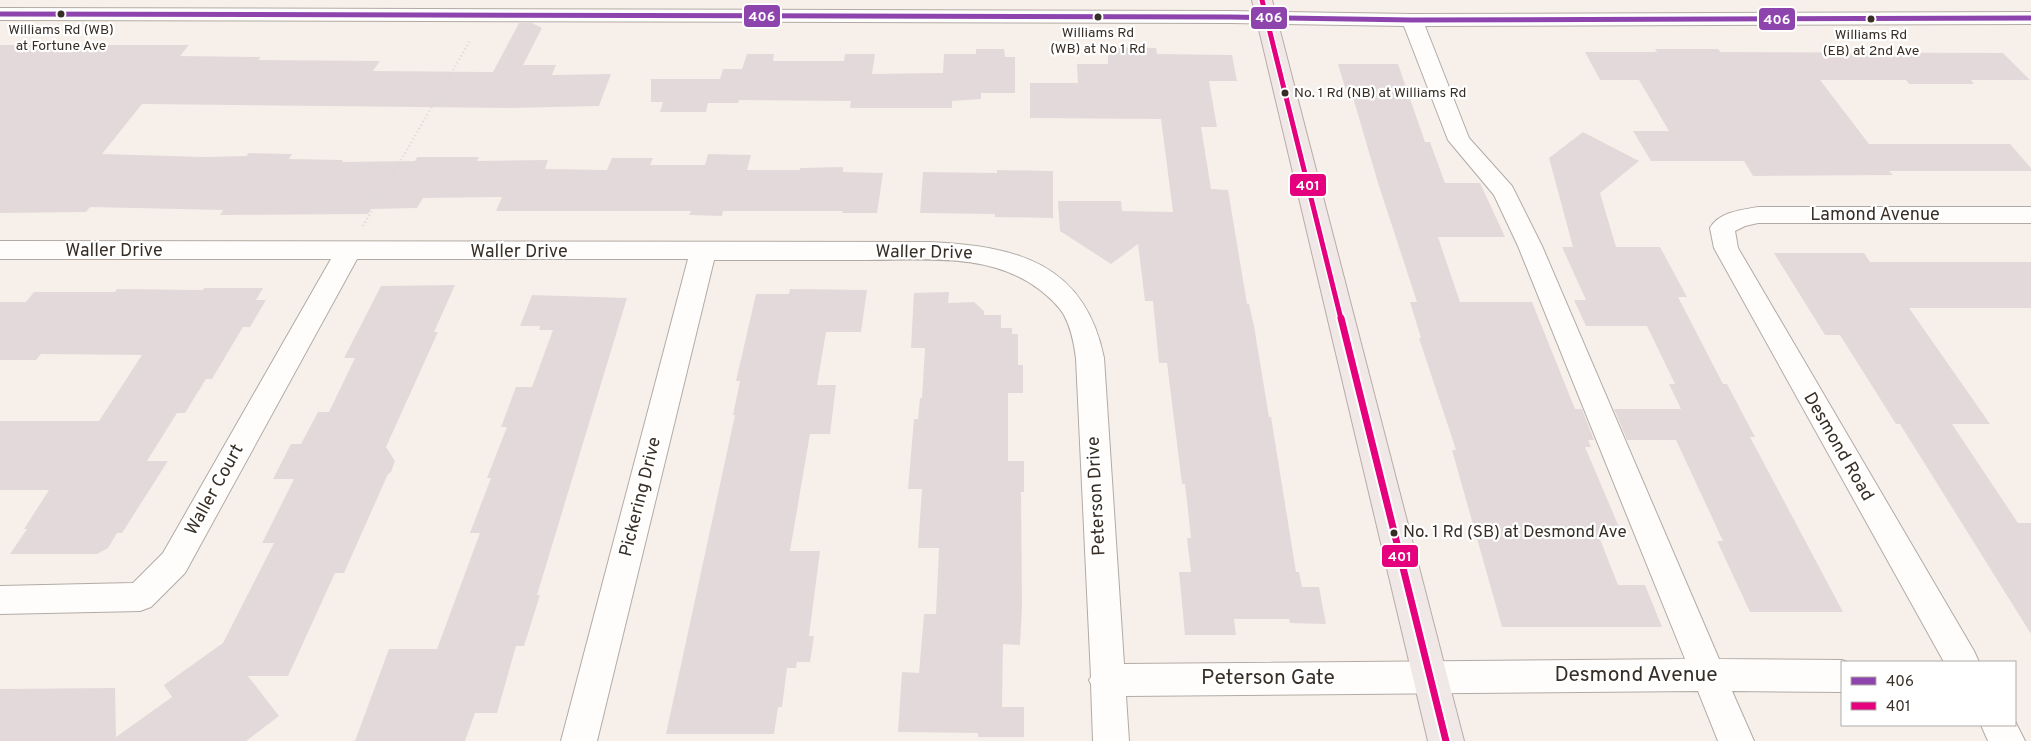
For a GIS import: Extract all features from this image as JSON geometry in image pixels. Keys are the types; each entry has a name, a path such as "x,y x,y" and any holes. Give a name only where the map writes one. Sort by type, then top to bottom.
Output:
{"main road":[{"path":"1264,9 1446,741"}],"street":[{"path":"1435,0 1443,20"},
{"path":"1997,0 2023,18"},
{"path":"0,14 181,7 1264,9 1412,20 2023,18"},
{"path":"1412,20 1459,140 1504,192 1530,246 1736,741"},
{"name":"Lamond Avenue","path":"1722,228 1738,219 1758,215 2031,215"},
{"name":"Desmond Road","path":"1722,228 1726,248 1961,661"},
{"name":"Waller Drive","path":"0,250 965,252 1007,260 1034,272"},
{"name":"Waller Court","path":"0,600 140,597 174,563 348,252"},
{"name":"Pickering Drive","path":"579,741 703,252"},
{"name":"Peterson Drive","path":"1034,272 1053,286 1075,310 1086,337 1090,358 1110,741"},
{"name":"Desmond Avenue","path":"1430,677 1841,676"},
{"name":"Peterson Gate","path":"1106,680 1430,677"},
{"path":"1999,726 2007,741"}],"path":[{"path":"362,227 475,31"}],"building":[{"path":"519,23 532,23 542,28 523,65 556,65 552,75 611,74 599,106 509,108 142,104 102,154 204,157 247,156 248,153 292,154 289,159 343,160 342,162 415,161 417,157 479,157 477,161 548,160 545,169 607,170 612,158 653,158 650,165 705,165 708,154 751,155 747,170 800,170 800,168 843,167 843,172 883,173 877,213 842,213 843,211 723,211 722,216 689,215 691,211 496,211 502,197 423,198 417,208 371,209 368,214 220,215 223,210 90,207 86,212 0,213 0,45 189,45 180,56 261,57 258,60 380,61 373,71 493,72"},
{"path":"1108,47 1156,48 1157,54 1232,55 1237,81 1209,81 1217,127 1201,127 1211,189 1228,190 1247,304 1249,304 1254,326 1269,417 1271,417 1296,572 1299,572 1302,587 1319,587 1326,624 1290,623 1289,619 1234,619 1236,635 1185,635 1179,572 1191,572 1187,538 1191,538 1185,484 1182,484 1167,363 1159,363 1153,301 1145,301 1138,244 1111,264 1060,231 1058,201 1121,201 1122,211 1173,212 1161,119 1030,118 1030,83 1078,83 1077,64 1108,64"},
{"path":"976,49 1004,49 1005,57 1015,57 1015,93 981,93 981,99 952,101 952,108 850,108 851,101 739,100 738,103 708,103 706,112 660,112 663,102 651,102 651,79 720,79 723,69 742,69 747,54 774,54 773,61 844,61 845,54 875,54 872,74 943,73 944,54 976,54"},
{"path":"1655,49 1718,49 1721,52 2003,53 2030,80 1971,80 1974,84 1909,84 1906,80 1820,80 1869,144 2010,144 2031,168 2031,171 1889,171 1893,175 1753,176 1744,161 1651,161 1633,131 1669,131 1639,80 1600,80 1585,52 1657,52"},
{"path":"1338,64 1398,64 1425,142 1430,142 1445,183 1480,183 1505,237 1438,237 1460,302 1532,302 1575,409 1582,409 1594,440 1588,440 1591,447 1585,447 1622,534 1598,534 1618,585 1645,585 1662,627 1502,627 1452,450 1456,450 1419,338 1421,338 1410,302 1417,302 1378,183 1352,94 1347,94"},
{"path":"1583,132 1639,161 1600,193 1616,247 1660,247 1687,297 1678,297 1723,384 1727,384 1755,437 1750,437 1843,612 1750,612 1717,541 1723,541 1676,440 1627,440 1614,409 1681,409 1669,384 1675,384 1647,326 1586,326 1574,300 1586,300 1562,247 1573,247 1549,158"},
{"path":"997,170 1053,171 1053,218 995,217 995,214 920,213 923,172 997,173"},
{"path":"1774,253 1864,253 1870,262 2031,262 2031,308 1909,308 1990,424 1952,424 2018,523 2031,523 2031,634 1900,424 1896,424 1840,335 1825,335"},
{"path":"455,285 434,332 438,332 386,447 395,461 391,472 388,474 344,573 335,573 288,676 248,676 279,716 246,741 0,741 0,689 115,688 116,737 172,697 164,685 223,643 274,543 262,543 294,479 273,479 291,444 301,444 318,412 329,412 355,358 344,358 381,286"},
{"path":"204,288 263,288 256,300 266,300 250,327 243,327 212,379 206,379 185,413 177,413 147,461 168,461 122,533 117,533 108,548 97,554 10,554 27,529 24,529 49,490 0,490 0,421 99,421 142,355 41,354 36,360 0,360 0,302 26,302 34,292 115,292 117,289 203,290"},
{"path":"790,289 867,290 861,332 826,332 817,385 836,385 830,434 810,434 790,551 820,551 809,636 814,636 810,662 797,662 796,668 787,668 782,707 778,707 774,734 666,734 735,415 733,415 740,381 736,381 756,294 789,294"},
{"path":"949,292 948,303 974,302 984,311 984,315 1001,315 1001,328 1012,328 1012,334 1018,334 1018,365 1023,365 1023,393 1008,393 1008,461 1024,461 1024,492 1021,492 1022,606 1020,645 1003,644 1002,707 1024,707 1024,737 978,737 978,733 898,732 902,672 919,673 924,614 936,614 939,548 918,548 922,489 908,489 914,419 918,419 920,398 922,398 925,348 911,348 914,293"},
{"path":"532,295 627,298 537,595 540,595 524,646 516,646 497,713 475,713 465,741 355,741 389,649 437,649 480,533 470,533 491,478 487,478 507,427 501,427 516,387 532,387 553,330 539,330 540,326 520,326"}],"transit line":[{"name":"401","path":"1262,0 1446,741"},
{"name":"406","path":"0,14 1230,17 1412,20 2031,18"}],"place":[{"name":"Williams Rd (WB) at Fortune Ave","path":"61,14"},
{"name":"Williams Rd (WB) at No 1 Rd","path":"1098,17"},
{"name":"Williams Rd (EB) at 2nd Ave","path":"1871,19"},
{"name":"No. 1 Rd (NB) at Williams Rd","path":"1285,93"},
{"name":"No. 1 Rd (SB) at Desmond Ave","path":"1394,533"}]}
